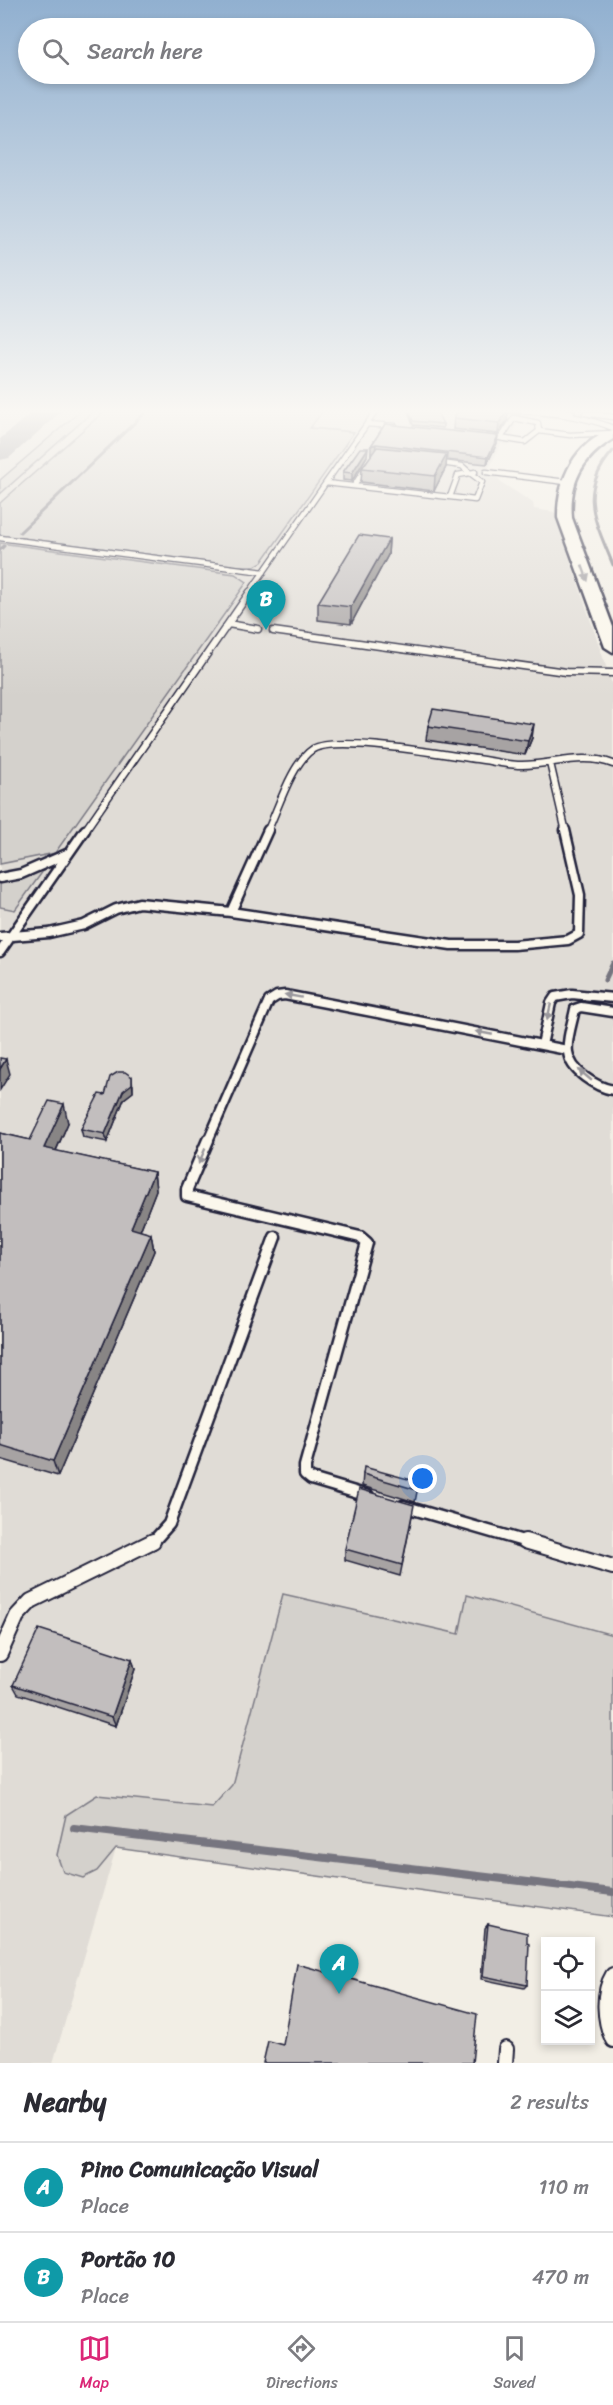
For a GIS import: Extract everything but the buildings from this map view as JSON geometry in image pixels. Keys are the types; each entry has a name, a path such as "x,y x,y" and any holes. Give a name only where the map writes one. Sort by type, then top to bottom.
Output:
{"main road":[{"path":"563,504 565,518 607,613 613,647"}],"lane":[{"path":"0,952 311,504"},
{"path":"0,538 264,572"},
{"path":"228,624 258,629"},
{"path":"273,631 566,672 613,673"},
{"path":"231,912 296,768 306,754 316,747 363,745 522,765 579,759 611,762"},
{"path":"0,937 12,934 50,933 84,925 116,909 139,903 231,912 451,945 514,945 567,940 579,934 580,895 550,762"},
{"path":"0,878 21,874 69,853"},
{"path":"542,1045 551,1003 555,997 572,994 613,999"},
{"path":"567,1050 285,995 277,996 272,998 265,1011 187,1189 187,1196 360,1237 367,1243 305,1466 305,1474 311,1479 613,1567"},
{"path":"613,1012 581,1007 575,1009 567,1050 576,1068 585,1077 603,1088 613,1090"},
{"path":"0,1654 17,1616 31,1600 151,1544 169,1524 275,1237"},
{"path":"613,1975 608,1986 607,2024 613,2040"}],"shaded area":[{"path":"0,504 533,504 534,509 554,512 613,687 613,1917 116,1848 53,2063 0,2063"},
{"path":"0,504 303,504 262,562 255,566 238,566 0,535"},
{"path":"0,543 235,574 247,582 55,853 0,864"},
{"path":"43,871 15,910 0,907 0,883"},
{"path":"283,1594 459,1634 467,1595 613,1635 613,1917 116,1848 97,1871 83,1878 63,1872 57,1855 66,1815 97,1795 212,1807 232,1785"}],"waterway":[{"path":"20,532 49,504"},
{"path":"593,504 600,534 613,565"},
{"path":"0,550 4,546"},
{"path":"605,980 613,963"},
{"path":"74,1828 613,1892"}],"place":[{"name":"Portão 10","path":"266,630"},
{"name":"Pino Comunicação Visual","path":"339,1994"}]}
